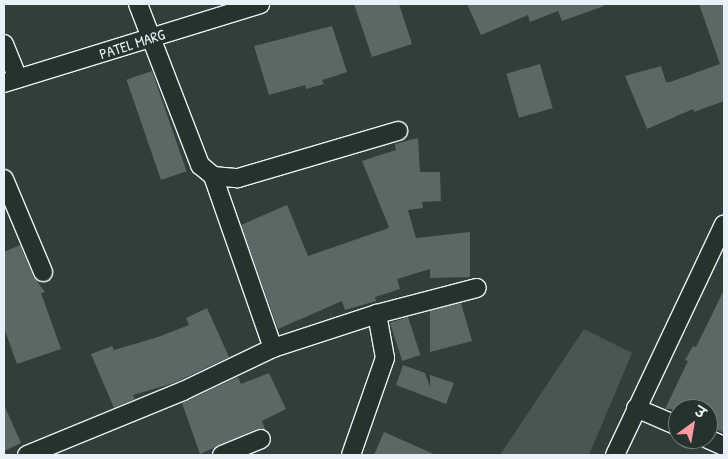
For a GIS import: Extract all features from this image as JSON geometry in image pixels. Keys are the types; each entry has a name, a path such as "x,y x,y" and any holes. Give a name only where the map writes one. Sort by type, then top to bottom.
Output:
{"street":[{"path":"138,4 149,39 200,165 213,176 273,348"},
{"name":"PATEL MARG","path":"11,81 260,4"},
{"path":"4,44 11,81"},
{"path":"213,176 238,178 398,131"},
{"path":"4,179 42,272"},
{"path":"615,455 724,224"},
{"path":"27,455 182,391 273,348 377,314 477,288"},
{"path":"351,455 385,358 377,314"},
{"path":"636,408 668,422"},
{"path":"222,455 261,439"}],"shaded area":[{"path":"584,329 632,353 589,455 500,455"}],"building":[{"path":"354,4 399,4 412,44 372,57"},
{"path":"467,4 604,4 604,6 562,21 558,11 530,22 528,15 481,35"},
{"path":"699,4 724,4 724,101 694,112 693,109 647,129 625,76 661,66 666,82 670,82 720,64"},
{"path":"332,26 347,72 322,80 324,84 306,89 305,85 269,95 254,46"},
{"path":"540,64 553,108 519,118 506,74"},
{"path":"152,71 187,171 161,180 126,80"},
{"path":"418,138 420,172 440,172 441,201 422,202 423,208 408,210 416,238 470,232 470,277 430,278 430,269 397,279 400,289 375,297 376,301 345,310 342,301 278,329 241,225 287,205 308,256 386,229 389,227 362,161 396,150 395,144"},
{"path":"20,245 33,276 45,292 41,293 61,349 17,364 4,328 4,252"},
{"path":"724,290 724,433 718,430 718,399 670,399 688,361 685,360 693,346 696,347"},
{"path":"461,303 472,341 430,352 430,311"},
{"path":"207,308 229,357 174,383 133,395 135,399 114,408 91,354 112,346 114,350 158,337 189,325 186,318"},
{"path":"408,317 420,355 402,361 390,323"},
{"path":"403,365 425,373 430,387 430,375 454,383 446,404 396,385"},
{"path":"269,373 286,409 262,421 265,429 257,429 200,454 182,403 238,377 241,384"},
{"path":"4,405 21,443 4,451"},
{"path":"384,432 436,455 374,455"}]}
